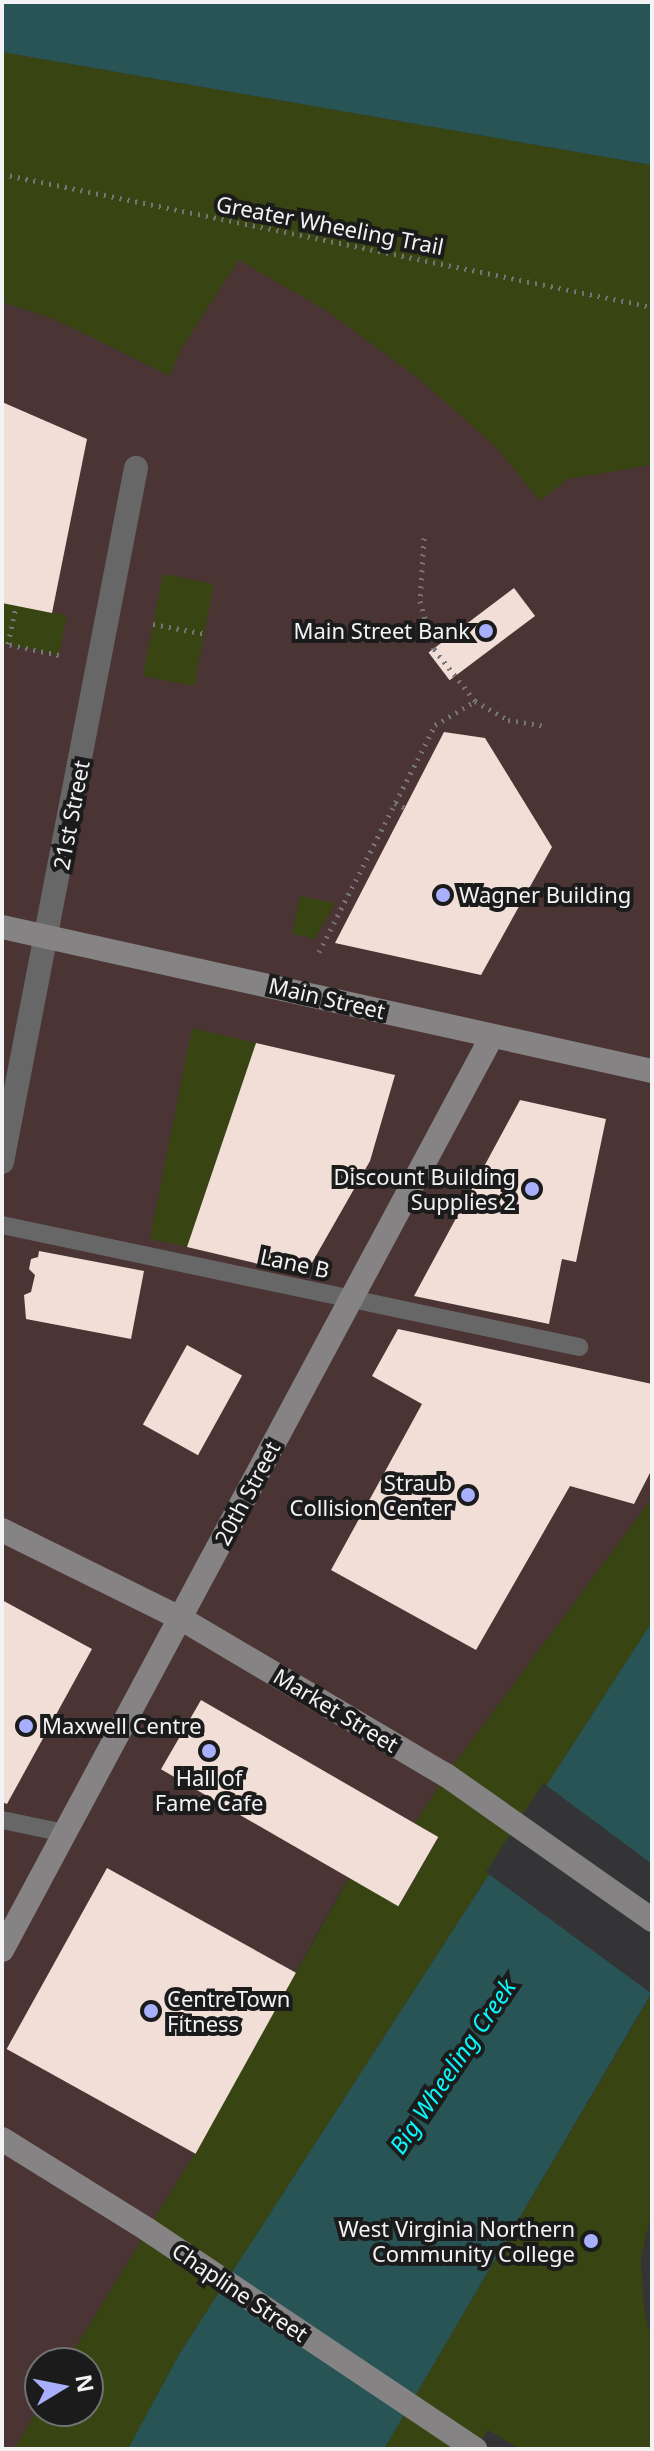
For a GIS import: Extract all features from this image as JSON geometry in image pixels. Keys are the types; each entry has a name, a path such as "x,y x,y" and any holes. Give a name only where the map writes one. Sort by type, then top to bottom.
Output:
{"street":[{"name":"21st Street","path":"2,1162 136,468"},
{"name":"Main Street","path":"2,927 652,1071"},
{"name":"20th Street","path":"2,1950 492,1036"},
{"name":"Market Street","path":"2,1530 180,1618 446,1775 652,1920"},
{"name":"Chapline Street","path":"2,2139 100,2199 465,2444"}],"lane":[{"name":"Lane B","path":"2,1225 579,1347"},
{"path":"2,1820 65,1833"}],"path":[{"name":"Greater Wheeling Trail","path":"2,174 652,307"},
{"path":"424,538 420,601 424,624 434,649 475,701 508,720 544,726"},
{"path":"16,606 5,644 59,655"},
{"path":"153,624 206,634"},
{"path":"319,952 435,725 475,701"},
{"path":"395,803 405,808"}],"shaded area":[{"path":"2,174 652,307 652,1498 446,1775 416,1822 439,1836 400,1905 349,1876 194,2154 76,2347 24,2347 24,2427 27,2427 14,2449 2,2449"}],"green space":[{"path":"2,52 652,165 652,465 568,479 540,501 496,447 418,378 327,311 239,260 181,349 170,376 54,319 2,302"},
{"path":"163,574 214,584 194,686 143,676"},
{"path":"2,603 67,616 59,655 2,644"},
{"path":"300,896 335,903 315,939 292,934"},
{"path":"192,1028 256,1043 187,1247 150,1239"},
{"path":"652,1498 652,1622 180,2353 128,2449 14,2449 27,2427 104,2427 104,2347 76,2347 194,2154 350,1876 400,1904 439,1837 415,1823 446,1775"},
{"name":"West Virginia Northern Community College","path":"652,1993 652,2209 641,2259 644,2306 652,2345 652,2449 520,2449 488,2430 475,2449 384,2449"}],"water":[{"path":"2,2 652,2 652,165 2,52"},
{"name":"Big Wheeling Creek","path":"652,1622 652,1992 384,2449 128,2449 180,2353"}],"pier":[{"path":"543,1783 652,1864 652,1994 486,1872"}],"building":[{"path":"2,402 87,439 52,613 2,603"},
{"name":"Main Street Bank","path":"514,588 535,616 450,680 429,652"},
{"name":"Wagner Building","path":"444,732 485,738 552,847 481,975 335,943"},
{"path":"256,1043 395,1075 370,1161 305,1275 187,1247"},
{"name":"Discount Building Supplies 2","path":"520,1100 606,1119 576,1262 562,1259 549,1324 414,1296"},
{"path":"39,1251 144,1271 131,1339 26,1319 24,1295 31,1292 35,1275 29,1269 31,1259 38,1257"},
{"name":"Straub Collision Center","path":"398,1329 652,1384 652,1469 634,1504 570,1486 476,1650 331,1570 422,1404 372,1376"},
{"path":"187,1345 242,1376 198,1455 143,1425"},
{"name":"Maxwell Centre","path":"2,1600 92,1649 7,1804 2,1802"},
{"path":"201,1700 438,1837 398,1906 161,1769"},
{"name":"CentreTown Fitness","path":"107,1868 296,1973 196,2154 7,2049"}],"place":[{"name":"Main Street Bank","path":"486,631"},
{"name":"Wagner Building","path":"443,895"},
{"name":"Discount Building Supplies 2","path":"532,1189"},
{"name":"Straub Collision Center","path":"468,1495"},
{"name":"Maxwell Centre","path":"26,1726"},
{"name":"Hall of Fame Cafe","path":"209,1751"},
{"name":"CentreTown Fitness","path":"151,2011"},
{"name":"West Virginia Northern Community College","path":"591,2241"}]}
